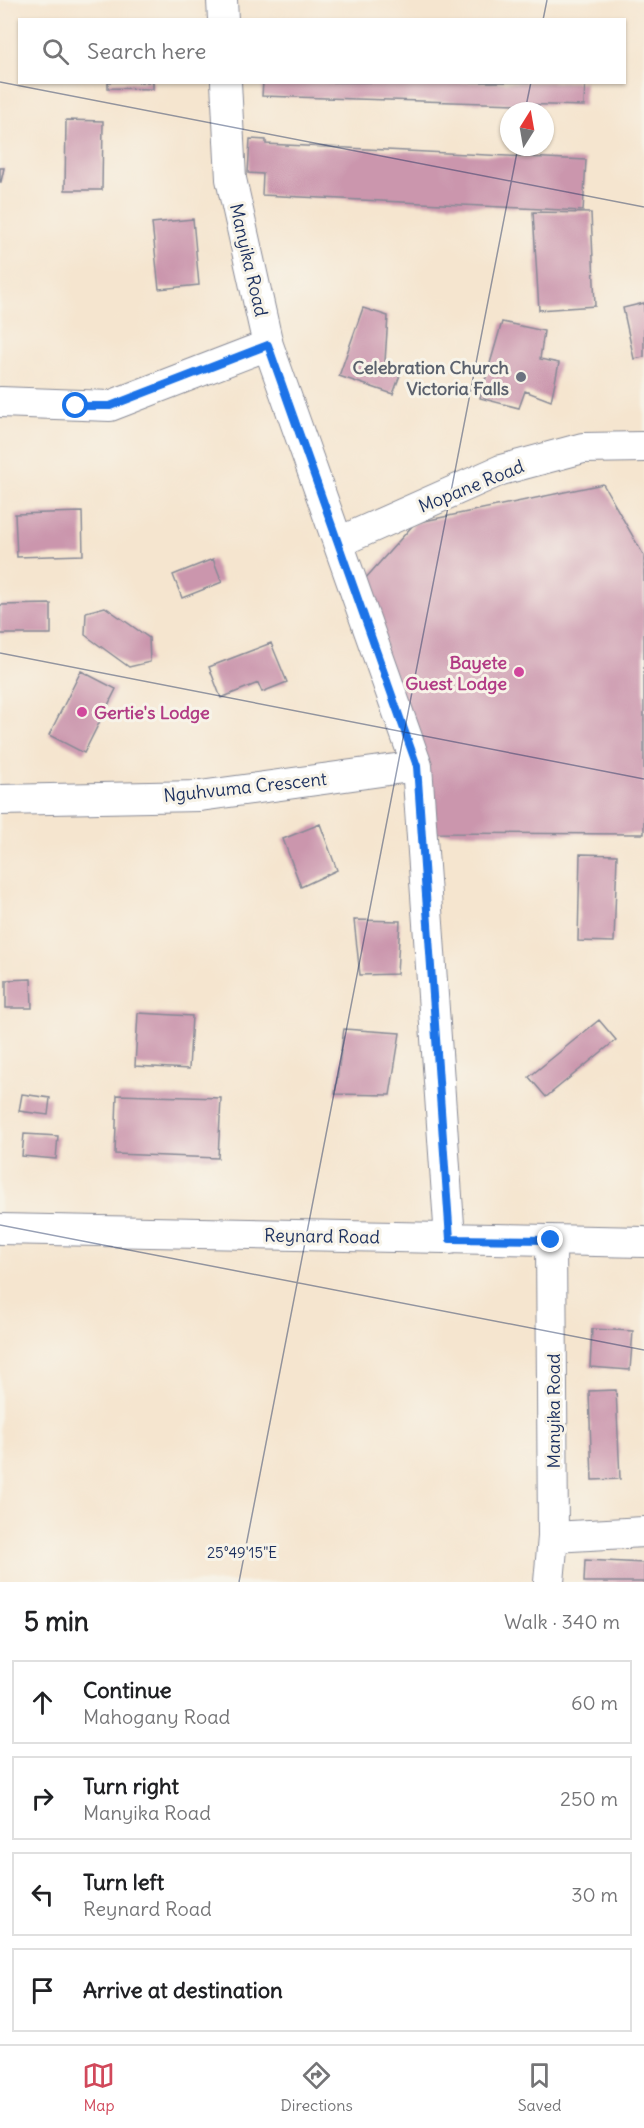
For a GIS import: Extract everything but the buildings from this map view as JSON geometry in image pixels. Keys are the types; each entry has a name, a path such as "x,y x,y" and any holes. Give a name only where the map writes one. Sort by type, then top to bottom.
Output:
{"street":[{"path":"222,0 223,18"},
{"name":"Manyika Road","path":"226,84 231,179 268,345 417,766 450,1239"},
{"path":"0,402 110,406 268,345"},
{"name":"Mopane Road","path":"339,542 501,471 583,448 644,447"},
{"name":"Nguhvuma Crescent","path":"0,800 200,796 417,766"},
{"name":"Reynard Road","path":"0,1229 644,1242"},
{"name":"Manyika Road","path":"549,1582 553,1538 551,1240"},
{"path":"553,1538 644,1532"}],"place":[{"name":"Celebration Church Victoria Falls","path":"521,377"},
{"name":"Bayete Guest Lodge","path":"519,672"},
{"name":"Gertie's Lodge","path":"82,712"}],"route":[{"path":"76,406 110,406 268,345 417,766 450,1239 551,1240"}]}
